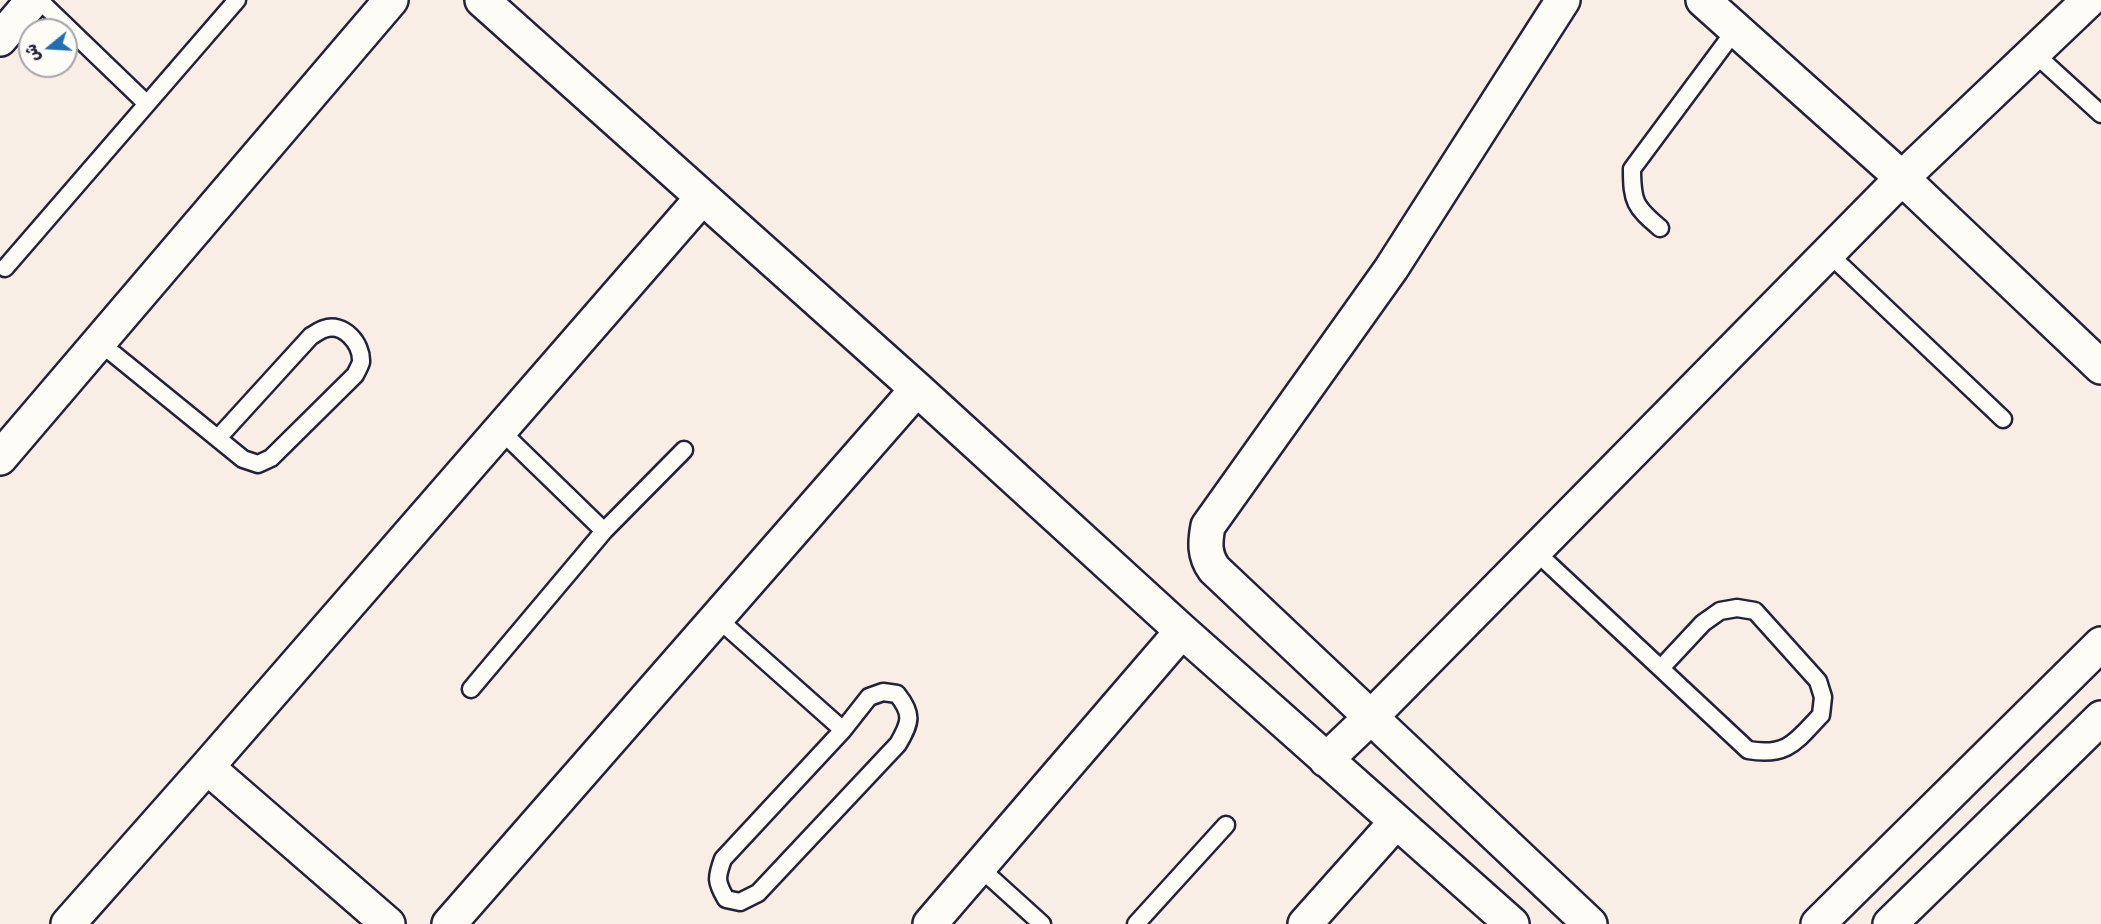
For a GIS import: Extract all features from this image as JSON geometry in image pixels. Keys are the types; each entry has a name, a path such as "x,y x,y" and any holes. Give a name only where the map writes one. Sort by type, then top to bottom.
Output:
{"street":[{"path":"0,39 33,0"},
{"path":"0,458 391,0"},
{"path":"482,0 917,389 1182,631 1512,924"},
{"path":"1563,0 1390,269 1208,526 1205,541 1208,561 1214,569 1590,924"},
{"path":"1703,0 1902,178 2101,367"},
{"path":"1326,760 1902,178 2089,0"},
{"path":"68,924 702,198"},
{"path":"448,924 917,389"},
{"path":"930,924 1182,631"},
{"path":"1818,924 2101,644"},
{"path":"1890,924 2101,718"},
{"path":"207,767 388,924"},
{"path":"1305,924 1396,822"}],"lane":[{"path":"39,0 147,104"},
{"path":"5,268 237,0"},
{"path":"1660,228 1640,212 1632,193 1632,169 1736,29"},
{"path":"2034,53 2101,114"},
{"path":"1828,253 2003,419"},
{"path":"99,342 243,459 258,464 271,458 356,375 361,363 359,347 351,336 337,328 325,328 311,336 218,438"},
{"path":"500,430 604,531"},
{"path":"471,689 604,531 684,450"},
{"path":"1534,551 1748,750 1766,753 1789,748 1821,714 1823,697 1818,681 1755,611 1737,608 1720,612 1703,623 1660,668"},
{"path":"717,618 843,730"},
{"path":"883,692 897,694 908,708 908,727 898,744 775,876 758,893 740,902 726,899 717,884 718,871 723,859 843,730 869,697 883,692"},
{"path":"1136,924 1226,825"},
{"path":"980,867 1042,924"}]}
